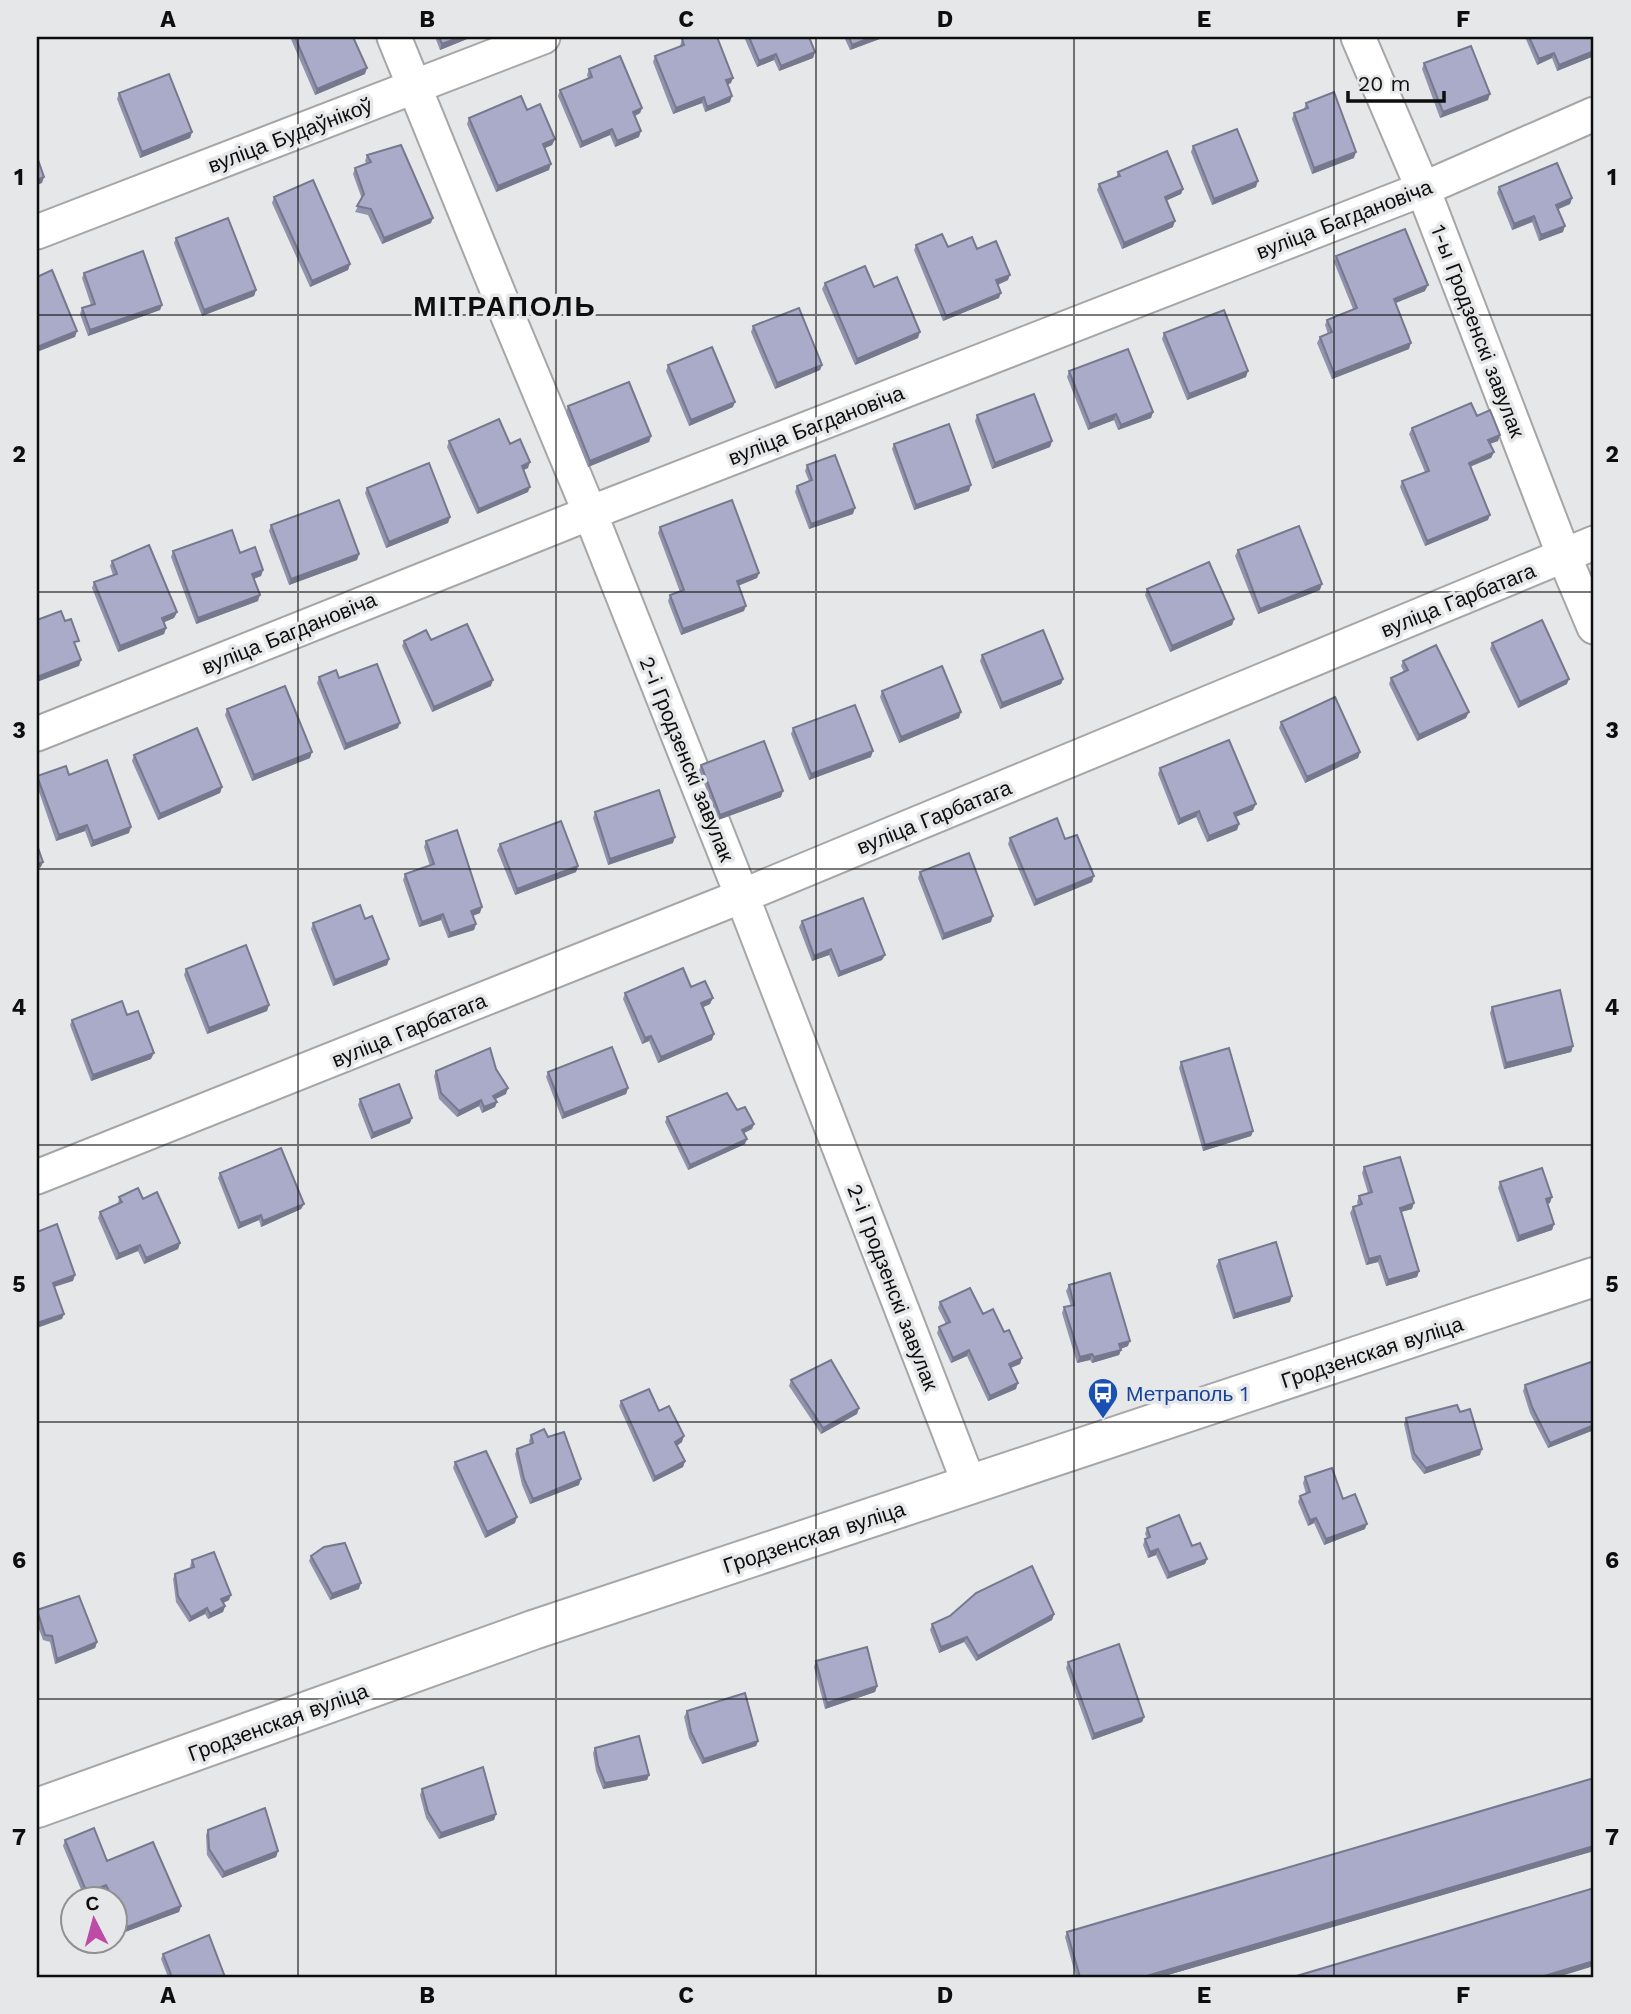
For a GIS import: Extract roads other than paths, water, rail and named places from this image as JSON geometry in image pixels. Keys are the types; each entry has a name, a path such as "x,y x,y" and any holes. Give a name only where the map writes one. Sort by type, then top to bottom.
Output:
{"street":[{"name":"2-і Гродзенскі завулак","path":"394,37 590,513 742,896 970,1486"},
{"name":"вуліца Будаўнікоў","path":"37,232 543,37"},
{"name":"1-ы Гродзенскі завулак","path":"1359,37 1423,189 1564,556 1594,627"},
{"name":"вуліца Багдановіча","path":"37,734 590,513 1423,189 1594,114"},
{"name":"вуліца Гарбатага","path":"37,1177 742,896 1594,542"},
{"name":"Гродзенская вуліца","path":"37,1808 534,1630 1594,1277"}],"place":[{"name":"Метраполь 1","path":"1103,1420"}],"district":[{"name":"МІТРАПОЛЬ","path":"505,306"}]}
